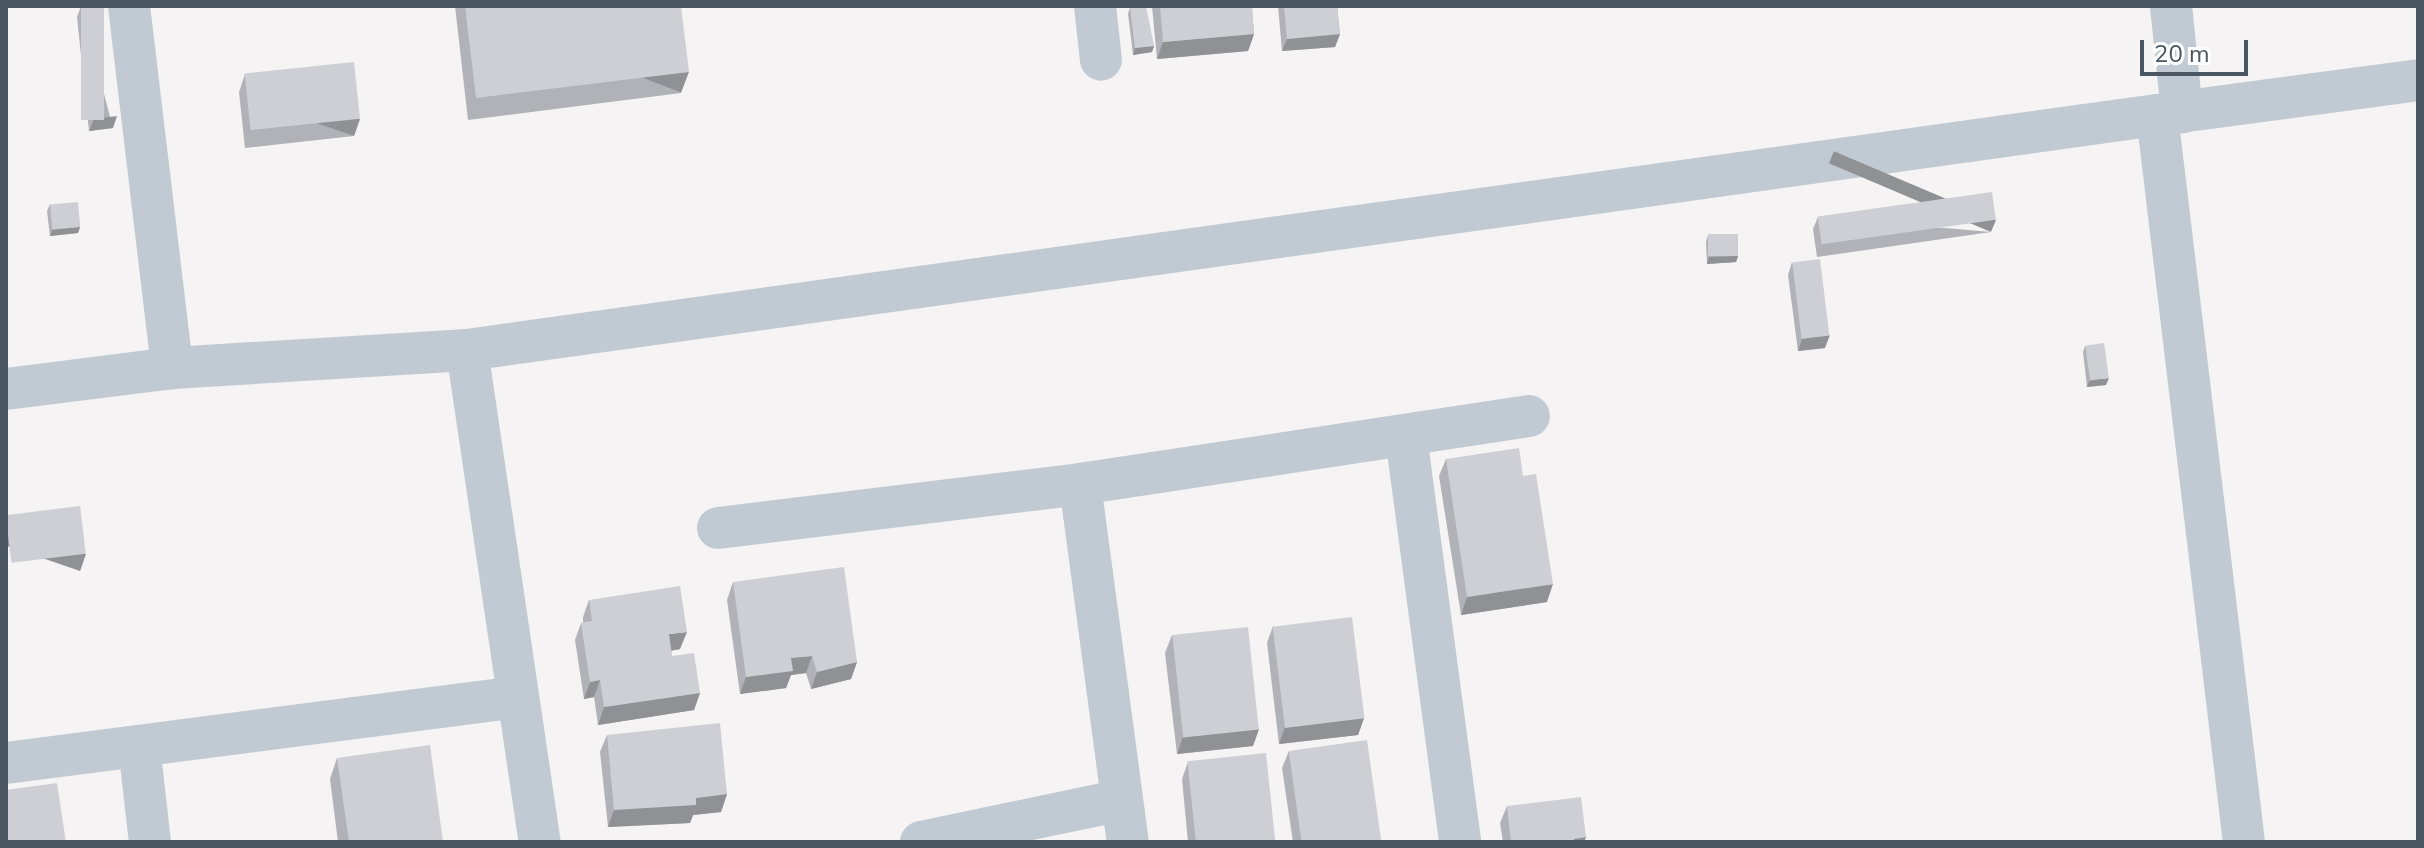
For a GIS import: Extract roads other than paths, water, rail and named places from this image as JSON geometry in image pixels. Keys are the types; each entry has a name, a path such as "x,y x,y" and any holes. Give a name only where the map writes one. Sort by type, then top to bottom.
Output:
{"street":[{"path":"129,6 172,368"},
{"path":"1095,6 1101,60"},
{"path":"2171,6 2169,113 2244,842"},
{"path":"6,389 172,368 467,350 2418,80"},
{"path":"467,350 540,842"},
{"path":"718,528 1080,484 1529,416"},
{"path":"1406,436 1460,842"},
{"path":"1080,484 1128,842"},
{"path":"6,763 518,697"},
{"path":"139,746 150,842"},
{"path":"921,842 1122,800"}]}
